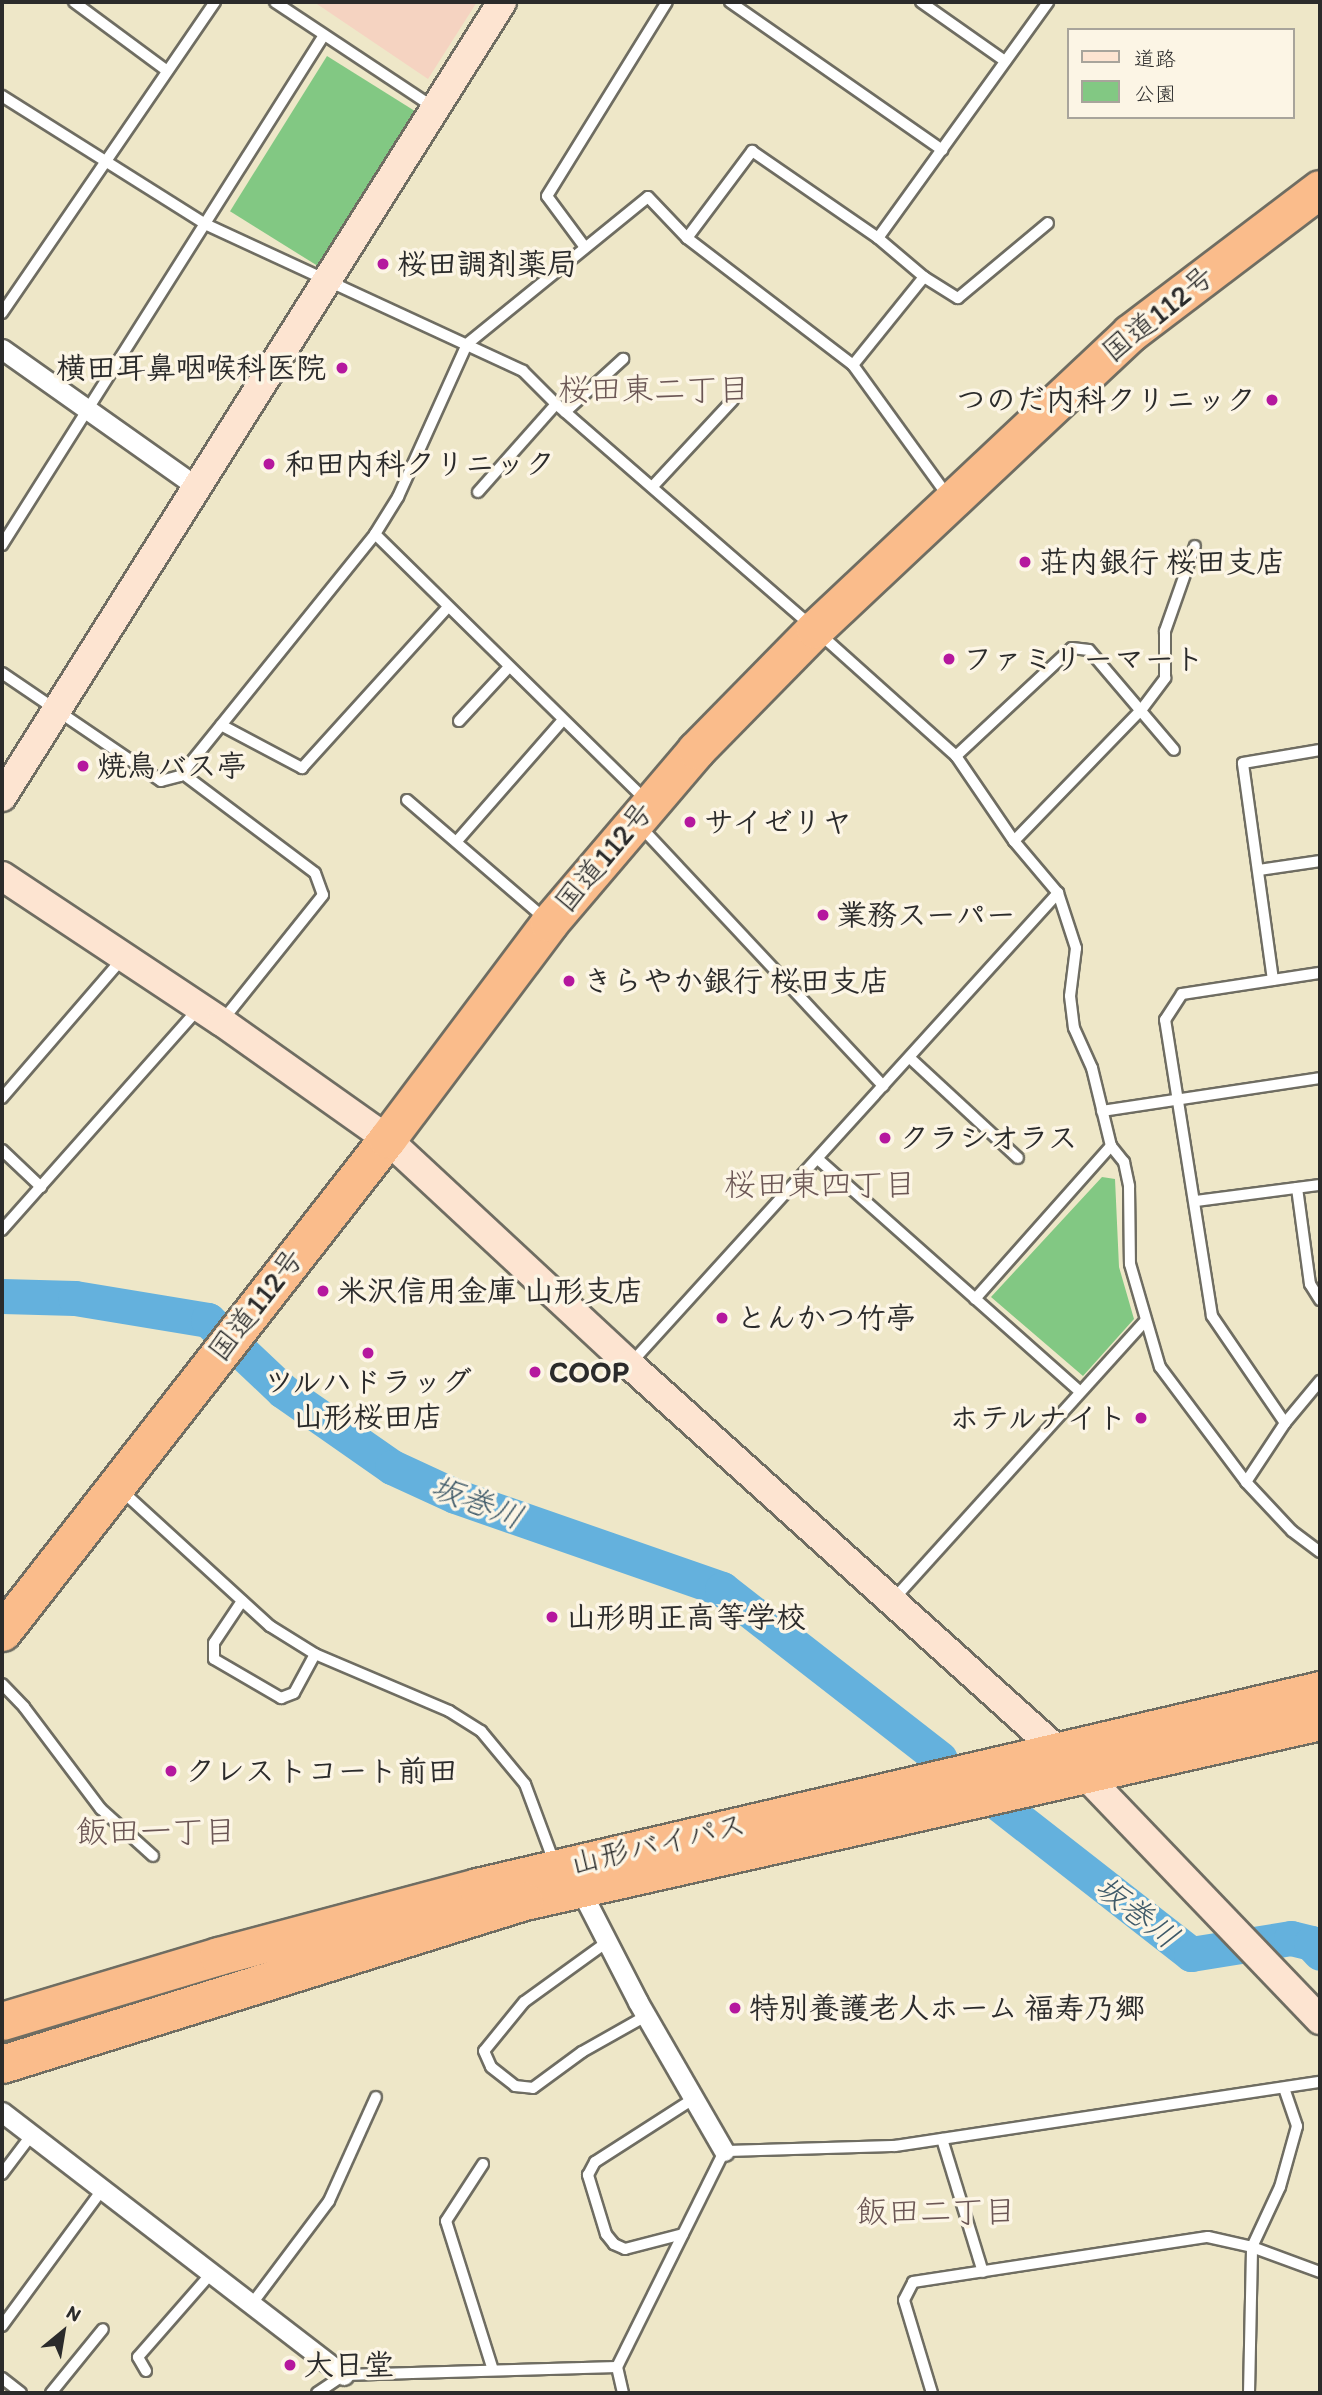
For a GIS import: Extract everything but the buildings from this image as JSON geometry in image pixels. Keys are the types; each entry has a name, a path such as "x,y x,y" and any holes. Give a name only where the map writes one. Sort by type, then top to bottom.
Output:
{"highway":[{"name":"国道112号","path":"2,1632 387,1139 549,923 642,811 815,629 1130,333 1320,189"},
{"name":"山形バイパス","path":"2,2021 216,1968 1057,1749 1320,1690"},
{"name":"山形バイパス","path":"2,2046 216,1968 524,1901 562,1876 1086,1776 1320,1721"},
{"path":"2,1996 201,1939 448,1885 562,1876"},
{"path":"2,2064 524,1901"}],"street":[{"path":"2,797 502,2"},
{"path":"2,349 197,487"},
{"path":"2,876 210,1014 387,1139 630,1365 1086,1776 1320,2020"},
{"path":"562,1876 607,1942 646,2017 724,2151"},
{"path":"2,2112 30,2137 209,2276 344,2375"}],"lane":[{"path":"74,2 166,70"},
{"path":"2,313 215,2"},
{"path":"275,2 436,109"},
{"path":"584,246 547,196 667,2"},
{"path":"730,2 942,150"},
{"path":"920,2 1005,61"},
{"path":"878,238 1048,2"},
{"path":"2,545 324,36"},
{"path":"2,96 205,224 327,284 523,371 556,404 654,485 956,756 1014,841 1058,892 1076,948 1070,996 1074,1028 1092,1068 1111,1146 1124,1163 1129,1186 1130,1264 1160,1367 1247,1482 1292,1531 1320,1552"},
{"path":"687,238 752,150 878,238 924,277 958,298 1048,223"},
{"path":"2,673 161,781 182,773 375,534 398,498 467,345 584,246 648,197 687,238 853,365 952,501"},
{"path":"853,365 924,277"},
{"path":"565,412 623,359"},
{"path":"654,485 733,400"},
{"path":"478,492 556,404"},
{"path":"375,534 562,720 883,1086"},
{"path":"1014,841 1142,709 1165,678 1165,631 1195,546"},
{"path":"221,726 302,768 448,607"},
{"path":"956,756 1072,648 1088,650 1142,709 1174,750"},
{"path":"459,721 508,667"},
{"path":"457,841 562,720"},
{"path":"1273,980 1244,763 1320,750"},
{"path":"2,1230 323,895 315,873 182,773"},
{"path":"407,800 549,923"},
{"path":"1259,870 1320,861"},
{"path":"630,1365 819,1160 1058,892"},
{"path":"2,1098 123,958"},
{"path":"1285,1423 1212,1316 1196,1201 1165,1020 1182,994 1320,973"},
{"path":"910,1058 1018,1158"},
{"path":"1102,1111 1320,1078"},
{"path":"975,1299 1111,1146"},
{"path":"2,1150 41,1187"},
{"path":"819,1160 1079,1391"},
{"path":"1196,1201 1320,1185"},
{"path":"1297,1188 1310,1284 1320,1300"},
{"path":"893,1600 1145,1321"},
{"path":"1247,1482 1285,1423 1320,1381"},
{"path":"116,1486 270,1626 315,1654 449,1712 481,1731 526,1784 562,1876"},
{"path":"242,1601 215,1643 214,1659 281,1698 293,1693 315,1654"},
{"path":"2,1684 24,1707 101,1809 153,1856"},
{"path":"607,1942 524,2002 484,2051 491,2067 515,2086 533,2088 582,2052 646,2017"},
{"path":"623,2393 617,2367 724,2151 895,2146 1320,2082"},
{"path":"1249,2393 1252,2247 1280,2187 1297,2126 1284,2088"},
{"path":"251,2305 329,2201 376,2097"},
{"path":"683,2234 625,2249 614,2244 606,2234 588,2175 594,2162 693,2099"},
{"path":"2,2174 30,2137"},
{"path":"942,2139 982,2272"},
{"path":"483,2164 446,2221 492,2367"},
{"path":"2,2326 101,2191"},
{"path":"932,2393 904,2300 913,2282 1208,2237 1252,2247 1320,2272"},
{"path":"146,2371 138,2357 209,2276"},
{"path":"51,2393 103,2329"},
{"path":"317,2393 344,2375 492,2367 617,2367"},
{"path":"2,2378 21,2393"}],"shaded area":[{"path":"314,2 477,2 428,79"}],"green space":[{"path":"327,56 416,112 319,267 230,211"},
{"path":"1102,1177 1115,1179 1119,1267 1134,1319 1083,1376 991,1297"}],"waterway":[{"name":"坂巻川","path":"2,1296 75,1298 208,1320 283,1391 392,1467 455,1496 722,1589 940,1759"},
{"name":"坂巻川","path":"976,1786 1191,1954 1291,1938 1311,1943 1320,1953"}],"place":[{"name":"桜田調剤薬局","path":"383,264"},
{"name":"横田耳鼻咽喉科医院","path":"342,368"},
{"name":"つのだ内科クリニック","path":"1272,400"},
{"name":"和田内科クリニック","path":"269,464"},
{"name":"荘内銀行 桜田支店","path":"1025,562"},
{"name":"ファミリーマート","path":"949,659"},
{"name":"焼鳥バス亭","path":"83,766"},
{"name":"サイゼリヤ","path":"690,822"},
{"name":"業務スーパー","path":"823,915"},
{"name":"きらやか銀行 桜田支店","path":"569,981"},
{"name":"クラシオラス","path":"885,1138"},
{"name":"米沢信用金庫 山形支店","path":"323,1291"},
{"name":"とんかつ竹亭","path":"722,1318"},
{"name":"ツルハドラッグ 山形桜田店","path":"368,1353"},
{"name":"COOP","path":"535,1372"},
{"name":"ホテルナイト","path":"1141,1418"},
{"name":"山形明正高等学校","path":"552,1617"},
{"name":"クレストコート前田","path":"171,1771"},
{"name":"特別養護老人ホーム 福寿乃郷","path":"735,2008"},
{"name":"大日堂","path":"290,2365"}],"district":[{"name":"桜田東二丁目","path":"654,389"},
{"name":"桜田東四丁目","path":"820,1184"},
{"name":"飯田一丁目","path":"156,1831"},
{"name":"飯田二丁目","path":"936,2211"}]}
